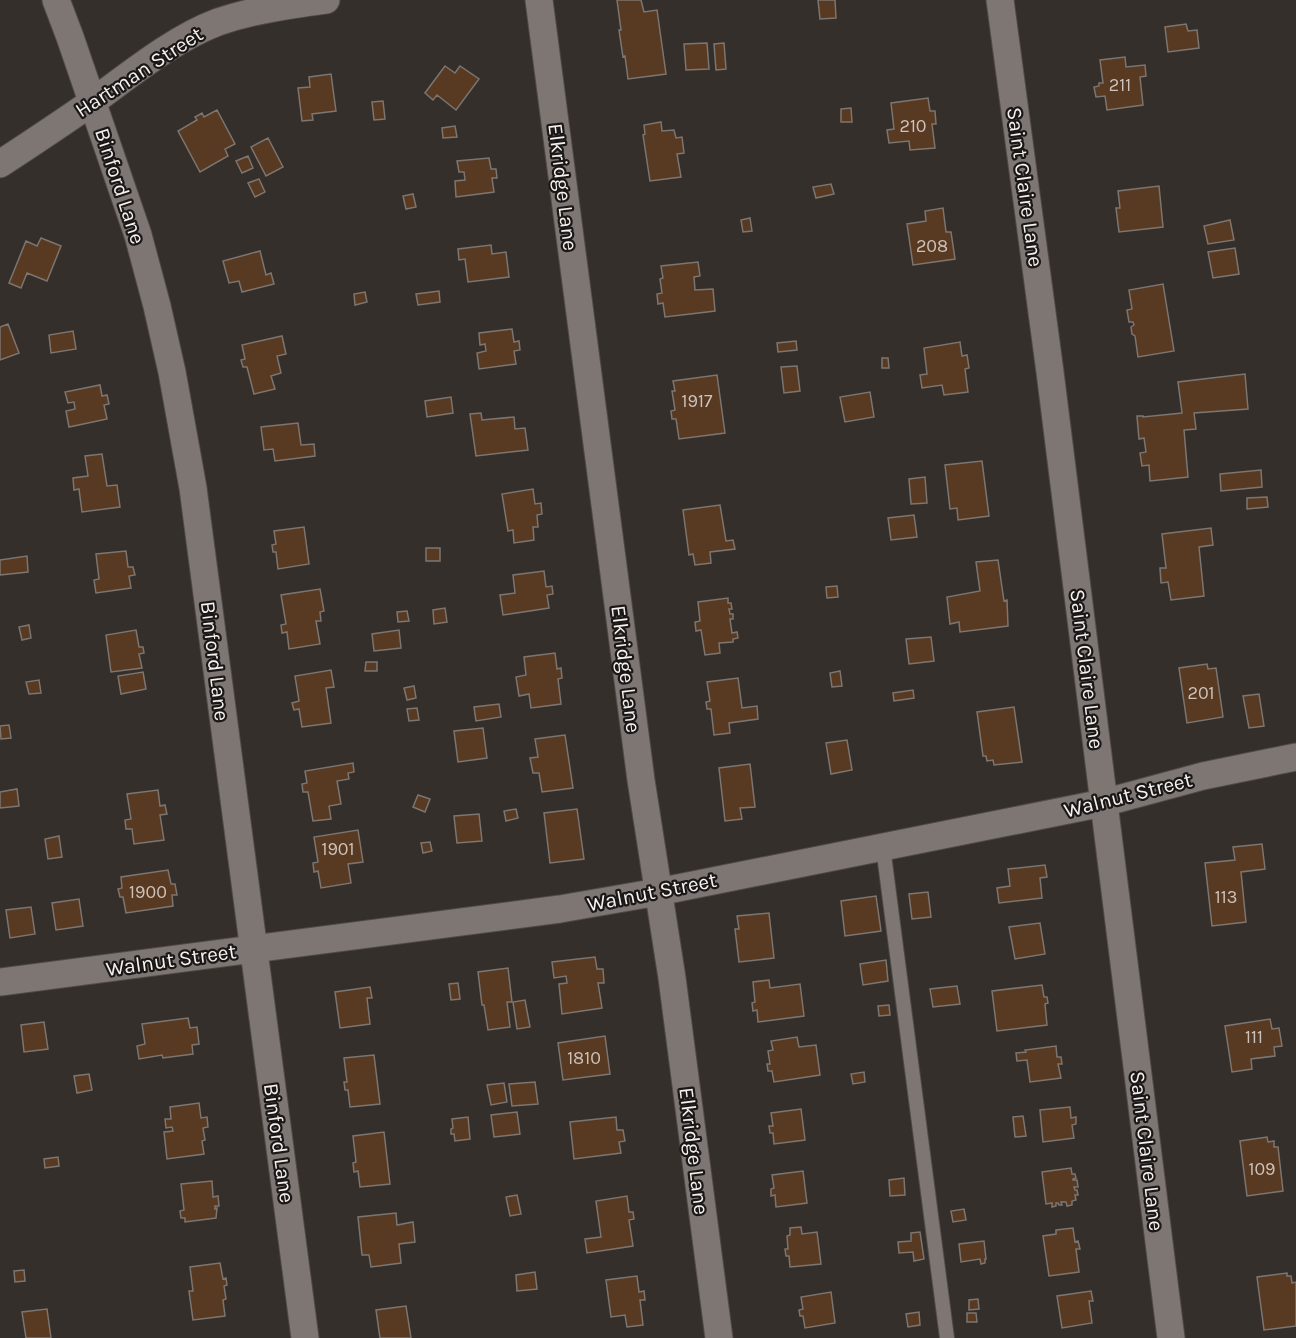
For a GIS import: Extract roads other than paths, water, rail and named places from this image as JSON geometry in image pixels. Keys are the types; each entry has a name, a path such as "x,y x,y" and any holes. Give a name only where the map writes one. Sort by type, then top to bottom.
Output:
{"street":[{"name":"Binford Lane","path":"56,0 138,235 172,372 193,488 305,1338"},
{"name":"Hartman Street","path":"0,164 141,66 203,29 253,12 283,5 326,0"},
{"name":"Elkridge Lane","path":"539,0 641,780 672,978 719,1338"},
{"name":"Saint Claire Lane","path":"1000,0 1052,383 1171,1338"},
{"name":"Walnut Street","path":"0,982 560,909 658,892 1103,803 1203,776 1296,757"}],"lane":[{"path":"883,847 947,1338"}]}
